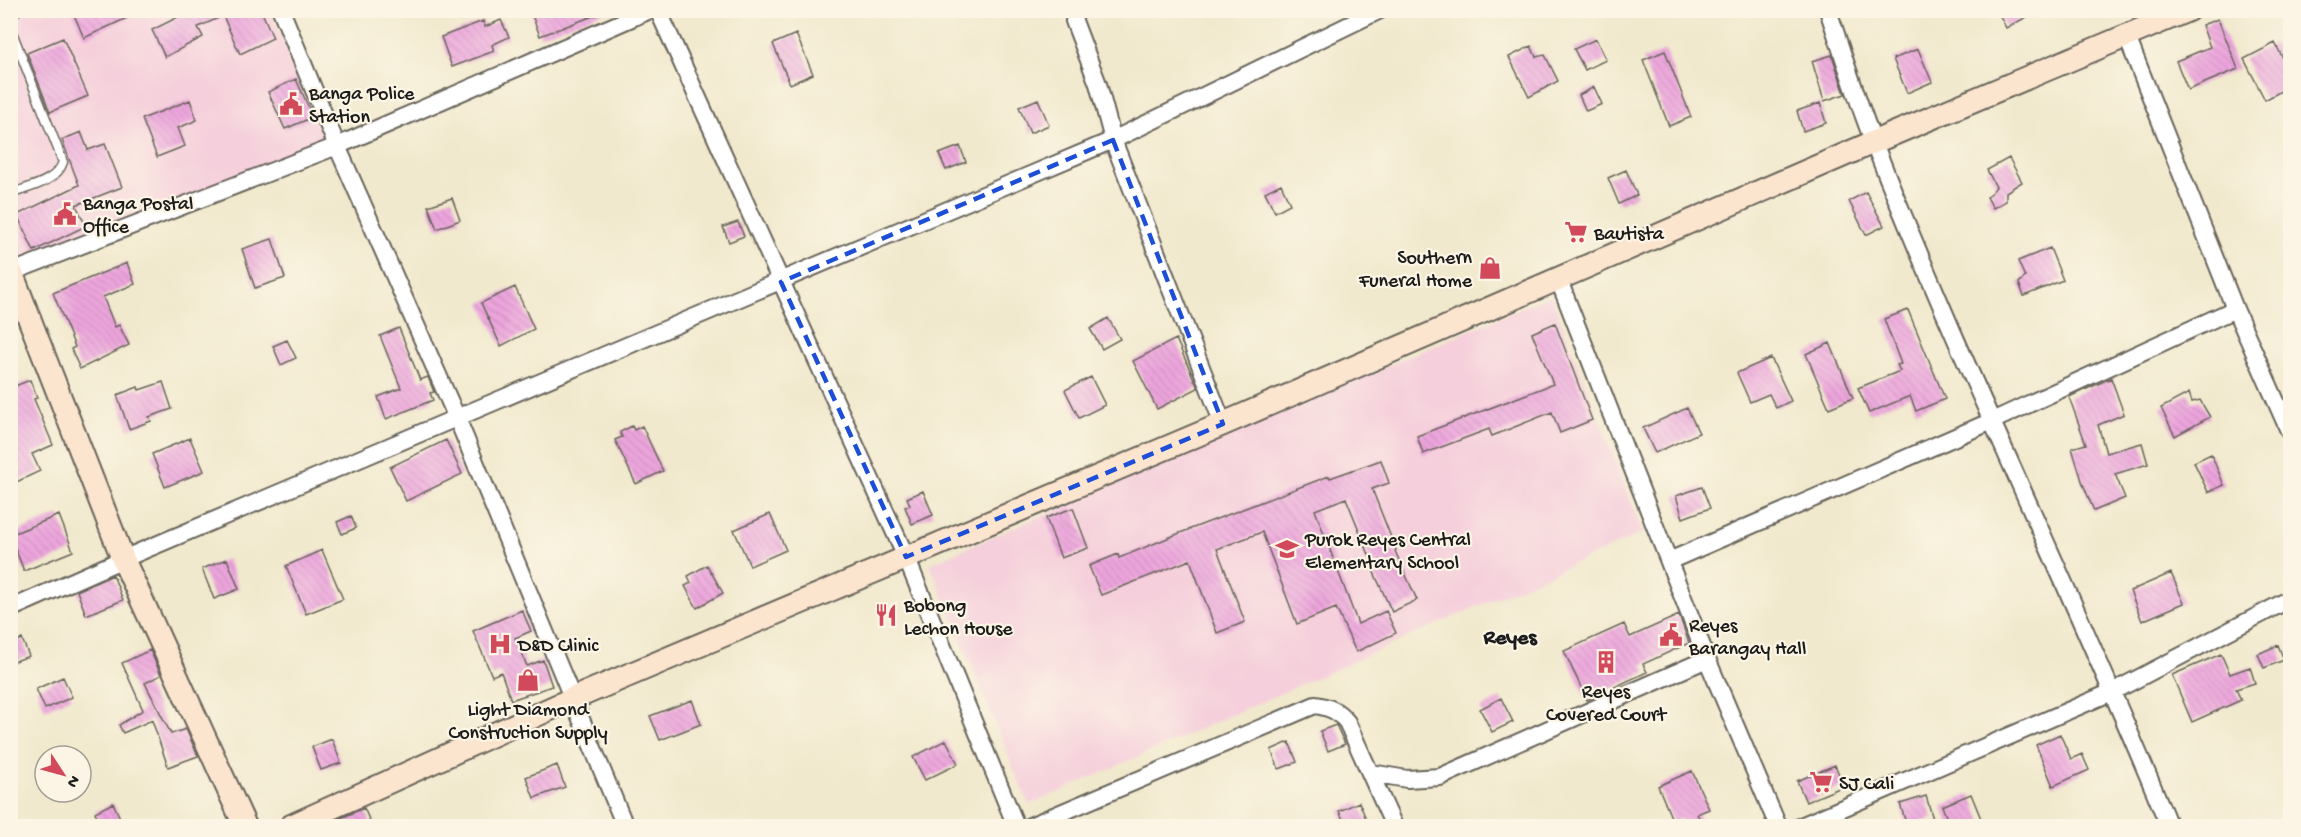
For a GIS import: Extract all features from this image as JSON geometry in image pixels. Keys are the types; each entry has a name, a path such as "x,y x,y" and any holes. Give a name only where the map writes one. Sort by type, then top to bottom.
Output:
{"main road":[{"path":"291,826 573,699 1223,424 1874,142 2188,10"},
{"path":"11,271 123,559 245,826"}],"street":[{"path":"281,10 337,146 457,418 625,826"},
{"path":"11,271 337,146 650,10"},
{"path":"658,10 906,557 1016,826"},
{"path":"10,609 1113,140 1380,10"},
{"path":"1828,10 1874,142 1992,421 2114,691 2169,826"},
{"path":"1074,21 1098,84 1113,140 1223,424"},
{"path":"2127,37 2235,309 2290,433"},
{"path":"1558,278 1707,659 1778,826"},
{"path":"1669,561 1992,421 2235,309"},
{"path":"1801,826 2114,691 2290,599"},
{"path":"1371,773 1407,779 1440,777 1707,659"},
{"path":"1030,826 1315,705 1327,706 1340,712 1347,722 1394,826"}],"lane":[{"path":"10,14 18,10"},
{"path":"10,27 63,162 61,170 51,178 10,194"}],"highlighted area":[{"path":"1113,140 1223,424 906,557 781,282"}],"shaded area":[{"path":"10,11 270,11 325,138 24,267 11,236"},
{"name":"Purok Reyes Central Elementary School","path":"1551,295 1643,533 1029,805 930,564"}],"building":[{"path":"72,10 144,10 84,38"},
{"path":"192,10 261,10 273,38 240,54 223,16 198,27 203,37 165,57 152,30"},
{"path":"530,10 604,10 604,12 540,36"},
{"path":"1997,10 2040,10 2006,28"},
{"path":"2218,19 2238,69 2188,90 2176,61 2210,47 2202,25"},
{"path":"501,20 509,37 492,45 494,51 452,67 441,37 483,21 485,27"},
{"path":"796,34 813,74 790,84 773,44"},
{"path":"63,38 88,96 50,112 27,53"},
{"path":"1596,39 1606,60 1585,70 1574,49"},
{"path":"2275,43 2290,72 2290,86 2265,100 2244,59"},
{"path":"1531,46 1536,57 1545,55 1558,81 1529,97 1509,57"},
{"path":"1918,49 1932,82 1907,93 1893,59"},
{"path":"1665,51 1691,117 1669,126 1643,60"},
{"path":"1832,55 1845,94 1824,101 1812,61"},
{"name":"Banga Police Station","path":"296,79 313,117 285,129 268,92"},
{"path":"1594,87 1602,104 1586,111 1579,95"},
{"path":"1038,99 1049,125 1030,133 1019,107"},
{"path":"190,100 197,120 178,128 185,146 157,157 142,119"},
{"path":"1820,103 1826,123 1803,131 1797,111"},
{"path":"81,132 88,150 105,144 122,187 76,205 86,226 34,251 17,215 79,185 62,140"},
{"path":"960,146 966,162 946,170 939,154"},
{"path":"2009,158 2022,182 2006,192 2006,201 1993,208 1987,197 1996,187 1987,170"},
{"path":"1626,170 1637,195 1619,204 1608,178"},
{"path":"1281,184 1290,204 1275,212 1265,192"},
{"path":"1866,192 1884,226 1866,235 1849,201"},
{"path":"452,198 460,220 437,229 428,206"},
{"path":"738,222 744,236 729,242 723,227"},
{"path":"272,239 285,278 255,288 242,249"},
{"path":"2050,248 2063,280 2024,296 2019,283 2025,277 2018,261"},
{"path":"127,263 135,284 103,297 115,327 119,325 129,345 80,369 71,349 75,347 53,293"},
{"path":"515,287 534,329 501,346 481,303"},
{"path":"1908,310 1945,399 1916,411 1910,396 1869,413 1858,388 1900,371 1897,365 1901,364 1884,319"},
{"path":"1108,318 1120,339 1102,349 1090,329"},
{"path":"1555,323 1592,420 1560,433 1552,412 1492,436 1489,429 1423,454 1417,436 1553,384 1532,333"},
{"path":"399,328 420,380 428,377 434,392 430,393 433,400 386,419 378,397 401,388 380,336"},
{"path":"1176,339 1198,388 1157,409 1133,361"},
{"path":"287,340 296,358 281,365 273,346"},
{"path":"1830,343 1853,398 1829,408 1806,354"},
{"path":"1771,358 1791,401 1776,408 1769,394 1750,402 1737,373"},
{"path":"1091,377 1105,405 1079,418 1065,390"},
{"path":"2111,378 2124,414 2098,425 2106,453 2142,443 2148,464 2115,474 2125,498 2094,511 2072,448 2086,444 2069,397"},
{"path":"30,380 37,398 34,399 53,445 32,454 40,471 10,485 10,388"},
{"path":"163,382 172,409 149,417 151,421 129,429 117,395 138,387 139,390"},
{"path":"2189,393 2192,402 2200,400 2210,417 2175,436 2161,408"},
{"path":"1687,408 1699,433 1655,453 1643,428"},
{"path":"632,426 634,430 642,426 663,471 636,484 615,440 622,437 620,432"},
{"path":"190,438 204,471 165,487 152,454"},
{"path":"446,440 462,474 406,501 390,467"},
{"path":"2211,454 2224,485 2208,492 2194,462"},
{"path":"1381,460 1389,483 1372,489 1395,551 1417,600 1392,612 1372,568 1374,567 1346,498 1315,510 1358,624 1386,611 1396,633 1356,652 1336,608 1297,624 1262,532 1217,549 1245,622 1217,633 1190,560 1101,595 1089,566 1118,554 1119,558 1329,476 1330,478"},
{"path":"1702,487 1710,508 1683,518 1676,496"},
{"path":"923,491 933,515 912,524 905,507 910,505 907,498"},
{"path":"1073,508 1088,548 1061,558 1046,518"},
{"path":"770,514 786,550 750,566 734,530"},
{"path":"59,515 73,551 24,571 10,535"},
{"path":"351,516 356,528 342,534 337,522"},
{"path":"322,550 343,599 306,614 286,566"},
{"path":"227,559 239,589 214,599 202,569"},
{"path":"707,565 723,593 697,608 685,586 691,583 688,576"},
{"path":"2171,573 2184,603 2142,621 2130,591"},
{"path":"113,575 123,600 86,615 77,591"},
{"path":"522,610 531,631 515,638 527,666 543,660 552,686 511,700 501,672 492,676 473,631"},
{"name":"Reyes Covered Court","path":"1679,615 1689,643 1643,664 1647,672 1587,700 1564,651 1624,624 1630,637"},
{"path":"22,639 29,656 10,663 10,643"},
{"path":"2278,645 2284,660 2264,668 2258,654"},
{"path":"150,650 161,675 145,683 171,734 186,729 198,756 168,767 152,720 123,733 119,725 143,710 122,663"},
{"path":"2221,654 2230,674 2250,667 2255,683 2236,689 2241,700 2192,722 2172,675"},
{"path":"63,677 72,697 45,709 36,689"},
{"path":"1501,698 1513,722 1492,732 1480,709"},
{"path":"692,700 701,724 660,740 650,716"},
{"path":"1336,725 1345,744 1328,751 1320,731"},
{"path":"2060,734 2071,759 2082,754 2089,770 2053,786 2036,745"},
{"path":"332,739 341,763 321,770 312,747"},
{"path":"946,740 958,764 925,780 913,757"},
{"path":"1289,742 1297,762 1279,769 1271,750"},
{"path":"557,765 565,787 534,798 526,777"},
{"path":"1835,765 1844,786 1806,802 1797,781"},
{"path":"1692,771 1709,809 1697,814 1701,821 1684,826 1681,819 1673,822 1658,786"},
{"path":"1971,794 1984,826 1950,826 1942,806"},
{"path":"1926,796 1933,819 1907,826 1900,804"},
{"path":"1359,802 1369,826 1346,826 1339,811"},
{"path":"113,803 121,820 108,826 102,826 95,812"},
{"path":"364,808 372,826 323,826"}],"place":[{"name":"Banga Police Station","path":"291,104"},
{"name":"Banga Postal Office","path":"65,214"},
{"name":"Bautista","path":"1576,232"},
{"name":"Southern Funeral Home","path":"1490,268"},
{"name":"Purok Reyes Central Elementary School","path":"1287,549"},
{"name":"Bobong Lechon House","path":"886,615"},
{"name":"Reyes Barangay Hall","path":"1671,635"},
{"name":"D&D Clinic","path":"500,644"},
{"name":"Reyes Covered Court","path":"1606,662"},
{"name":"Light Diamond Construction Supply","path":"528,680"},
{"name":"SJ Cali","path":"1821,782"}],"district":[{"name":"Reyes","path":"1510,635"}]}
